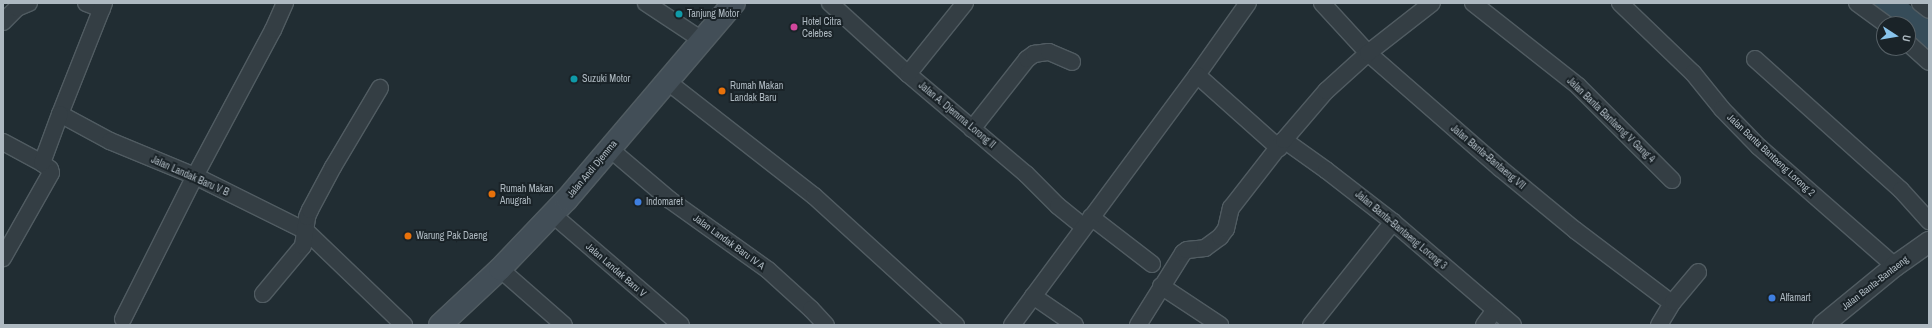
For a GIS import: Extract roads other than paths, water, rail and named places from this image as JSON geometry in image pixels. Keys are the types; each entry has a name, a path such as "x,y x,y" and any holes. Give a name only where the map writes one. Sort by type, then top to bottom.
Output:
{"main road":[{"name":"Jalan Andi Djemma","path":"441,325 500,269 552,214 668,82 734,3"}],"street":[{"path":"3,22 17,8 29,3"},
{"path":"42,163 103,6 86,3"},
{"path":"123,319 195,176 273,30 285,3"},
{"path":"646,3 702,40"},
{"name":"Jalan A. Djemma Lorong II","path":"830,3 908,74 1026,174 1058,206 1088,222 1152,264"},
{"path":"908,74 965,3"},
{"path":"1012,325 1197,75 1248,3"},
{"name":"Jalan Banta-Bantaeng VII","path":"1322,3 1368,53 1544,204 1618,263 1669,300"},
{"path":"1138,325 1183,253 1187,250 1205,248 1220,237 1226,229 1231,208 1281,144 1326,91 1368,53 1432,3"},
{"name":"Jalan Banta Bantaeng V Gang 4","path":"1473,3 1578,86 1672,180"},
{"name":"Jalan Banta Bantaeng Lorong 2","path":"1620,3 1693,73 1722,109 1759,146 1896,266"},
{"path":"1857,3 1876,17"},
{"path":"1920,3 1929,10"},
{"path":"1916,50 1929,62"},
{"path":"972,129 1027,59 1034,54 1049,52 1072,62"},
{"path":"1755,59 1900,190 1929,221"},
{"name":"Jalan Banta-Bantaeng Lorong 3","path":"1197,75 1281,144 1326,170 1393,222 1513,325"},
{"path":"668,82 814,196 956,325"},
{"path":"262,294 298,254 305,242 307,216 333,167 380,88"},
{"name":"Jalan Landak Baru V B","path":"60,114 110,141 195,176 306,231 404,325"},
{"path":"3,142 42,163 50,169 50,176 3,258"},
{"name":"Jalan Landak Baru IV A","path":"610,149 670,200 768,270 811,309 826,325"},
{"name":"Jalan Landak Baru V","path":"552,214 681,325"},
{"path":"1311,325 1393,222"},
{"name":"Jalan Banta-Bantaeng","path":"1822,325 1896,266 1929,242"},
{"path":"500,269 564,325"},
{"path":"1659,325 1669,300 1698,272"},
{"path":"1161,286 1220,325"},
{"path":"1033,296 1075,325"},
{"path":"1484,325 1495,310"}],"water":[{"path":"1866,3 1907,3 1929,20 1929,52 1916,41 1916,16 1884,16"}],"place":[{"name":"Tanjung Motor","path":"679,14"},
{"name":"Hotel Citra Celebes","path":"794,27"},
{"name":"Suzuki Motor","path":"574,79"},
{"name":"Rumah Makan Landak Baru","path":"722,91"},
{"name":"Rumah Makan Anugrah","path":"492,194"},
{"name":"Indomaret","path":"638,202"},
{"name":"Warung Pak Daeng","path":"408,236"},
{"name":"Alfamart","path":"1772,298"}]}
